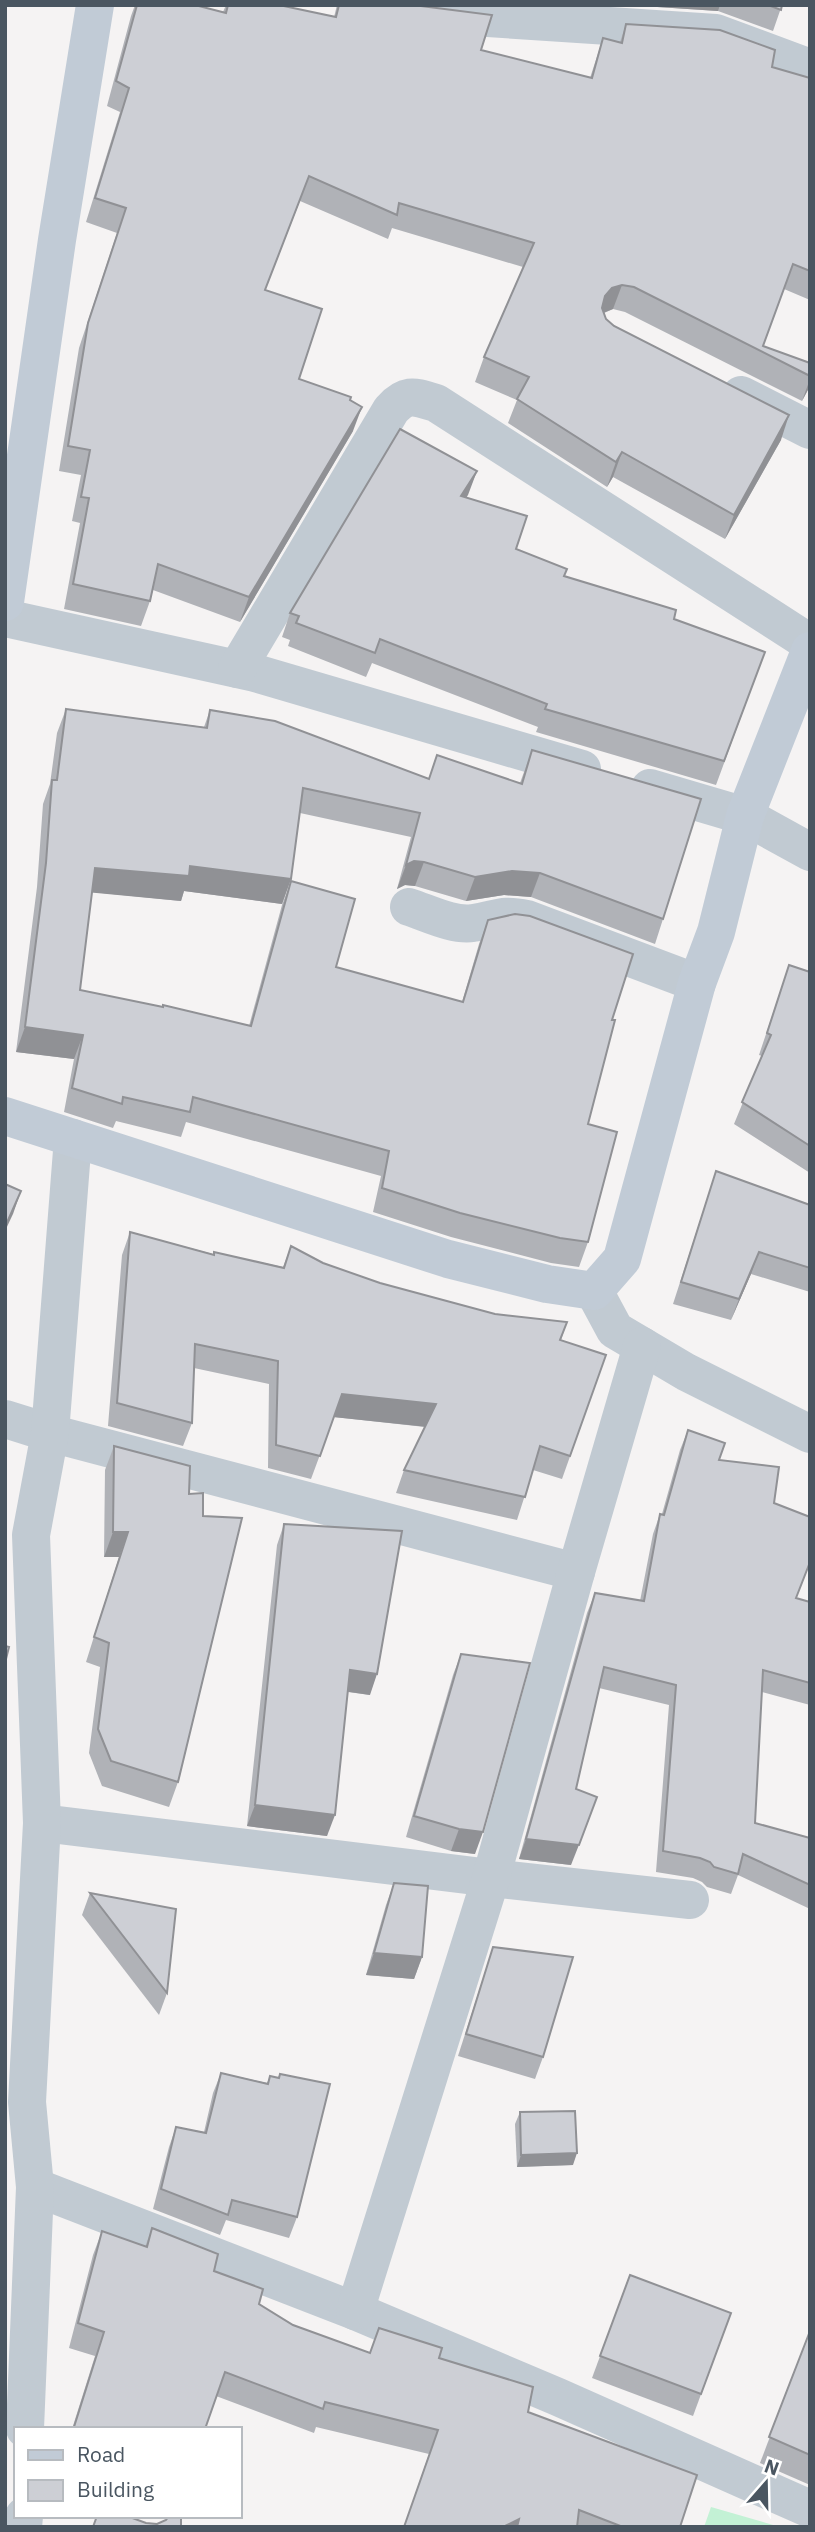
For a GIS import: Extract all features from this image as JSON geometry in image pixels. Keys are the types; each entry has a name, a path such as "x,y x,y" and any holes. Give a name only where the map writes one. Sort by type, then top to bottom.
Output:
{"main road":[{"path":"5,602 57,240 95,5"},
{"path":"5,1116 448,1259 547,1284 594,1291 622,1259 697,983 716,932 745,816 806,674"}],"street":[{"path":"381,5 457,16 716,33 810,68"},
{"path":"712,381 810,430"},
{"path":"237,669 391,410 400,399 413,396 436,403 810,643"},
{"path":"5,618 237,669 745,816 810,852"},
{"path":"410,907 457,923 472,924 508,915 527,919 697,983"},
{"path":"25,2427 16,2377 35,2187 16,2097 42,1823 31,1535 50,1433 73,1138"},
{"path":"594,1291 615,1329 687,1372 810,1434"},
{"path":"355,2311 491,1878 642,1346"},
{"path":"5,1419 576,1572"},
{"path":"42,1823 690,1900"},
{"path":"35,2187 355,2311 558,2397 810,2509"}],"green space":[{"path":"711,2507 780,2527 704,2527"}],"building":[{"path":"137,5 195,5 226,13 228,5 279,5 336,17 339,5 413,5 492,15 481,50 592,78 603,38 622,43 626,24 720,30 775,50 772,67 810,78 810,271 793,264 763,346 810,363 810,376 634,287 622,285 612,288 605,296 602,308 606,319 614,326 789,415 734,515 622,452 616,462 517,399 529,377 484,357 534,243 399,203 397,215 309,176 265,290 322,309 299,379 351,397 350,400 362,407 249,597 158,564 150,601 73,584 89,498 81,497 90,450 68,446 88,323 126,208 95,198 129,88 116,81"},
{"path":"768,5 782,5 781,10"},
{"path":"400,429 477,471 461,496 527,516 516,549 567,569 564,576 676,610 674,619 765,652 724,761 545,709 547,704 380,639 375,653 296,623 299,616 290,613"},
{"path":"66,709 207,728 210,710 275,721 429,779 437,755 522,784 532,750 701,799 663,919 540,873 512,871 475,877 424,862 414,861 406,865 420,813 303,788 291,879 190,866 189,876 95,868 80,990 163,1005 251,1026 291,881 355,899 336,967 463,1002 488,920 515,914 530,916 633,954 612,1020 615,1020 588,1124 617,1132 588,1242 560,1238 460,1213 382,1188 389,1151 193,1097 190,1112 123,1097 122,1104 72,1088 83,1035 25,1027 46,863 52,780 57,780"},
{"path":"789,965 810,972 810,1146 742,1102 771,1035 767,1033"},
{"path":"716,1171 810,1205 810,1268 759,1252 739,1299 681,1282"},
{"path":"5,1184 21,1191 5,1227"},
{"path":"130,1232 214,1255 214,1252 284,1268 291,1246 323,1263 380,1283 495,1314 567,1322 560,1340 606,1355 570,1456 540,1446 525,1497 404,1470 436,1404 342,1394 320,1456 276,1445 278,1361 195,1344 192,1423 117,1403"},
{"path":"688,1430 725,1443 719,1460 779,1467 774,1503 810,1517 810,1562 796,1598 810,1602 810,1683 763,1670 755,1823 810,1838 810,1885 743,1854 738,1874 714,1867 700,1858 663,1851 676,1685 604,1667 576,1789 597,1797 579,1845 526,1839 595,1593 644,1601 660,1514 664,1515"},
{"path":"114,1446 190,1466 189,1494 203,1493 203,1516 242,1518 178,1782 111,1761 98,1729 109,1643 94,1637 128,1532 113,1532"},
{"path":"284,1524 402,1531 377,1674 350,1670 335,1815 255,1805"},
{"path":"5,1646 9,1647 5,1663"},
{"path":"461,1654 530,1663 483,1832 459,1829 414,1816"},
{"path":"394,1883 428,1886 422,1957 374,1953"},
{"path":"90,1893 176,1909 167,1993"},
{"path":"493,1947 573,1957 543,2057 466,2034"},
{"path":"221,2073 268,2084 270,2076 279,2078 280,2074 330,2084 297,2217 232,2200 228,2215 161,2189 176,2127 206,2133"},
{"path":"575,2111 577,2153 521,2155 520,2112"},
{"path":"152,2228 218,2254 214,2271 263,2289 259,2304 293,2325 370,2353 379,2328 442,2348 439,2358 533,2387 528,2412 697,2475 680,2527 623,2527 579,2510 577,2527 517,2527 519,2519 503,2527 404,2527 438,2430 325,2402 323,2409 225,2372 206,2427 74,2427 104,2332 78,2323 102,2231 147,2247"},
{"path":"630,2275 731,2313 701,2394 600,2356"},
{"path":"810,2331 810,2455 769,2437"},
{"path":"96,2518 132,2518 157,2524 168,2518 181,2518 181,2527 93,2527"}]}
